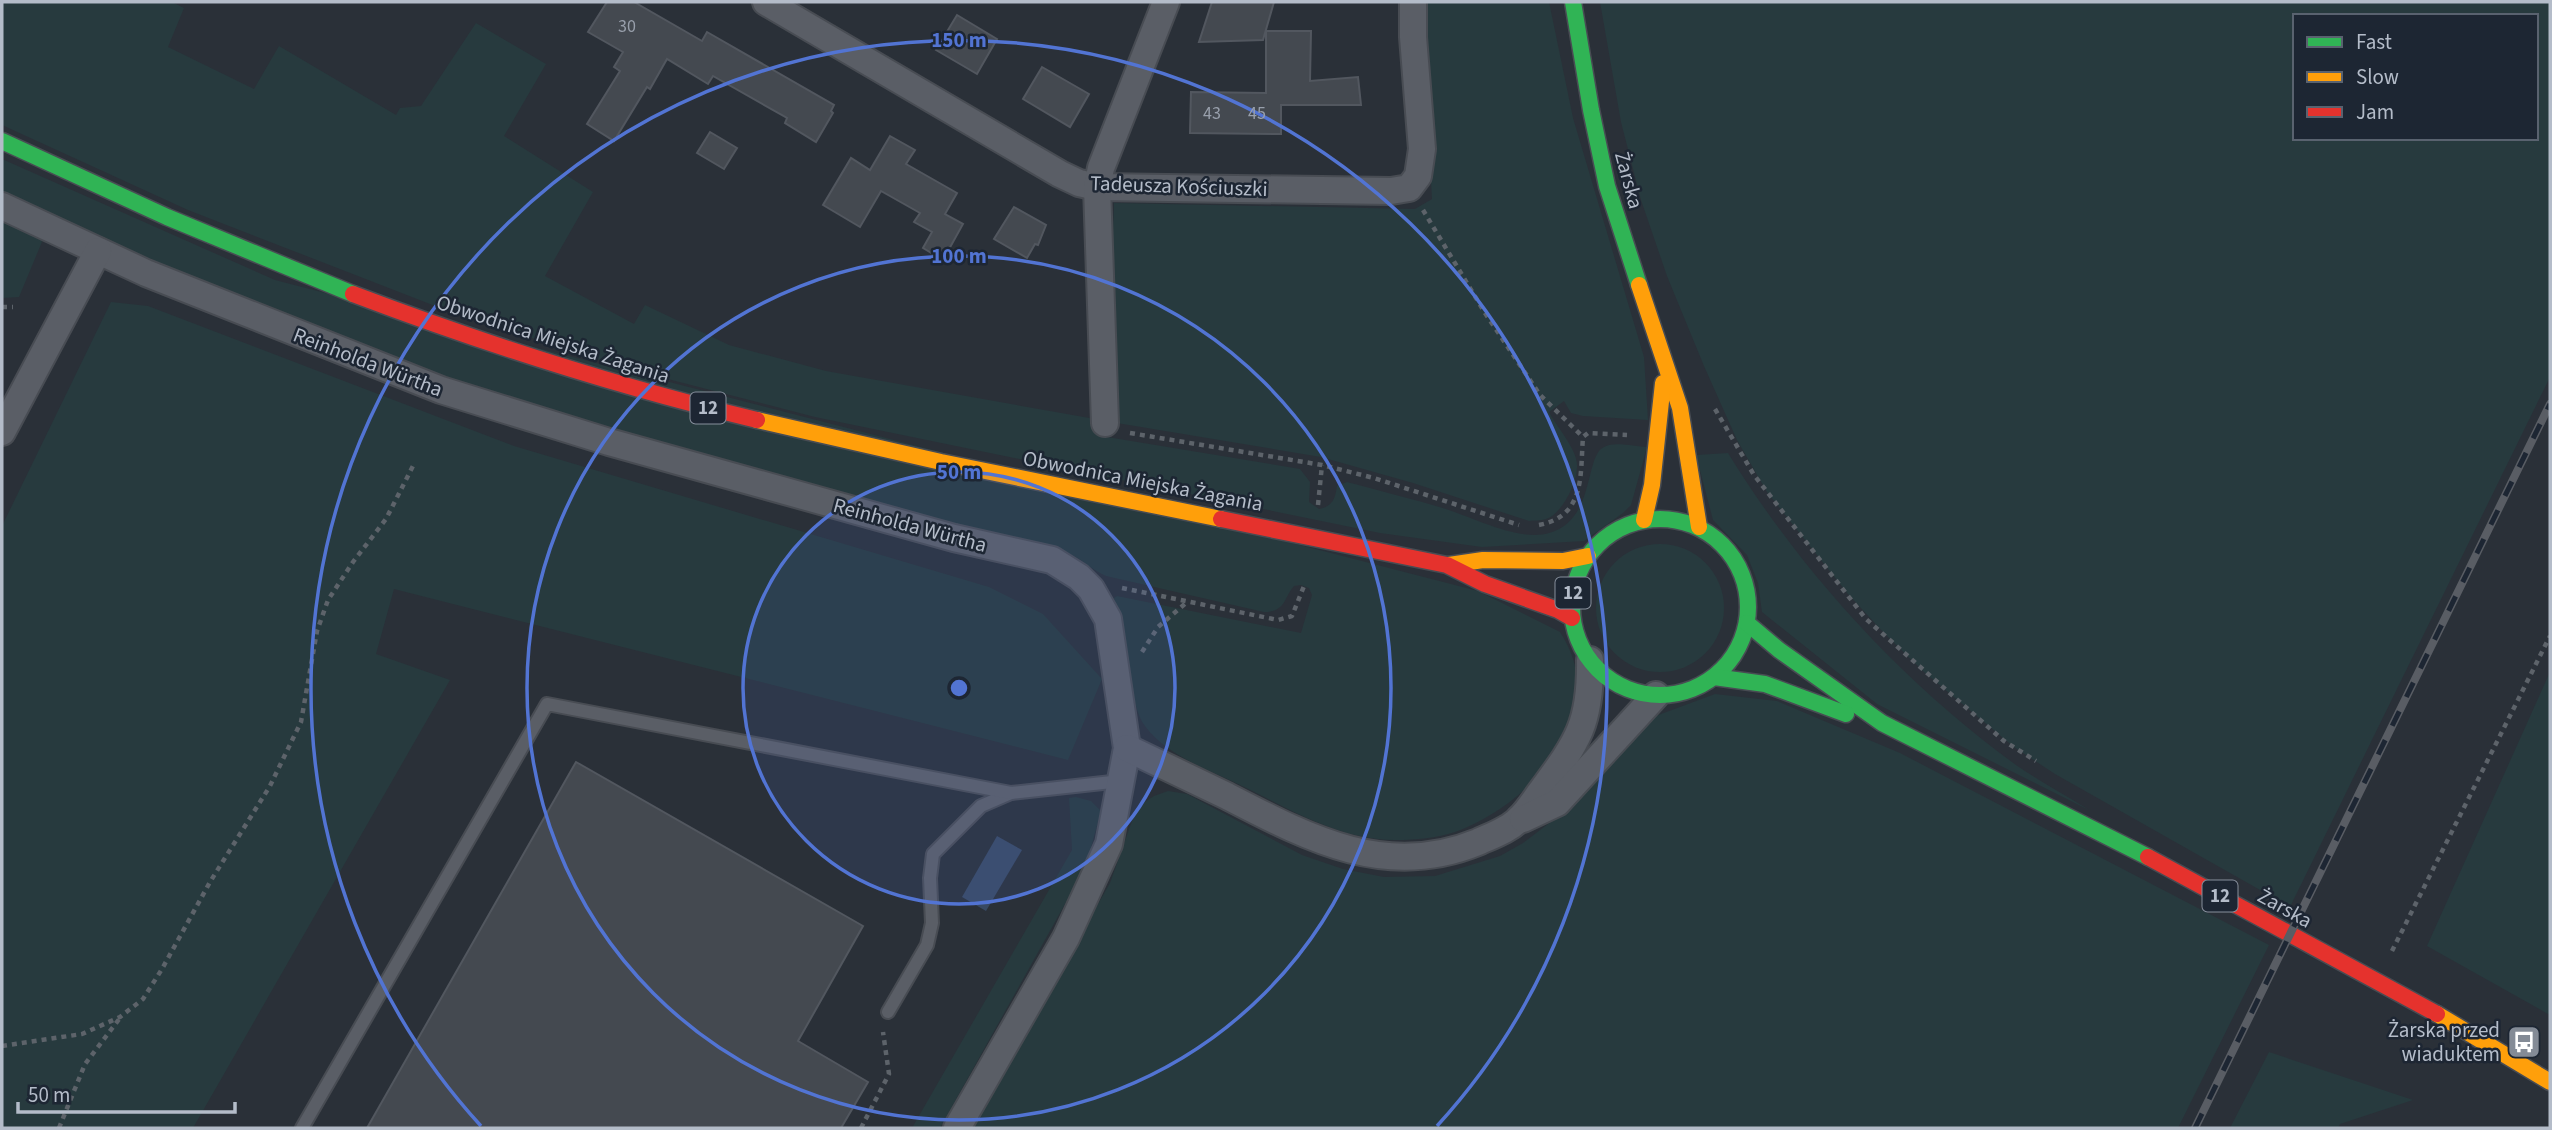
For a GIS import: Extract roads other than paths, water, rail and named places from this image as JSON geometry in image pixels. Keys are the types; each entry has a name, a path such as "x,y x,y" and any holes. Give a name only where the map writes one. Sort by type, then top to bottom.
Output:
{"main road":[{"name":"Żarska","path":"1573,2 1607,187 1660,339 1680,408 1699,527"},
{"name":"Obwodnica Miejska Żagania","path":"2,141 106,191 291,271 447,329 599,379 891,452 1447,565 1485,584 1558,610 1572,618"},
{"name":"Żarska","path":"1644,520 1652,485 1666,365"},
{"name":"12","path":"1663,518 1699,527 1718,540 1734,557 1744,578 1748,601 1747,623 1740,644 1729,662 1714,677 1686,691 1656,695 1619,685 1603,674 1590,660 1576,633 1572,618 1574,585 1588,555 1612,532 1644,520 1663,518"},
{"name":"Obwodnica Miejska Żagania","path":"1447,565 1488,560 1549,562 1575,560 1588,555"},
{"name":"Żarska","path":"1747,623 1808,672 1882,723 2181,874 2473,1035 2550,1082"},
{"name":"Żarska","path":"1714,677 1765,684 1837,712 1882,723"}],"street":[{"name":"Tadeusza Kościuszki","path":"766,2 1079,183 1097,187 1391,191 1409,188 1418,176 1422,149 1413,37 1413,2"},
{"path":"1105,423 1097,187 1101,167 1166,2"},
{"name":"Reinholda Würtha","path":"2,206 98,251 261,320 441,390 635,450 954,538 1052,560 1091,589 1108,619 1127,748 1109,844 1066,938 957,1128"},
{"path":"2,432 98,251"},
{"path":"1518,821 1569,753 1585,722 1591,691 1590,660"},
{"path":"1127,748 1297,833 1331,846 1384,857 1419,857 1455,851 1557,803 1656,695"}],"lane":[{"path":"302,1128 547,704 1011,793 1121,781"},
{"path":"888,1012 927,945 932,923 930,878 933,855 981,806 1011,793"}],"water":[{"path":"997,836 1022,850 986,911 962,897"}],"railway":[{"path":"2195,1128 2550,404"}],"place":[{"name":"Żarska przed wiaduktem","path":"2524,1042"}]}
